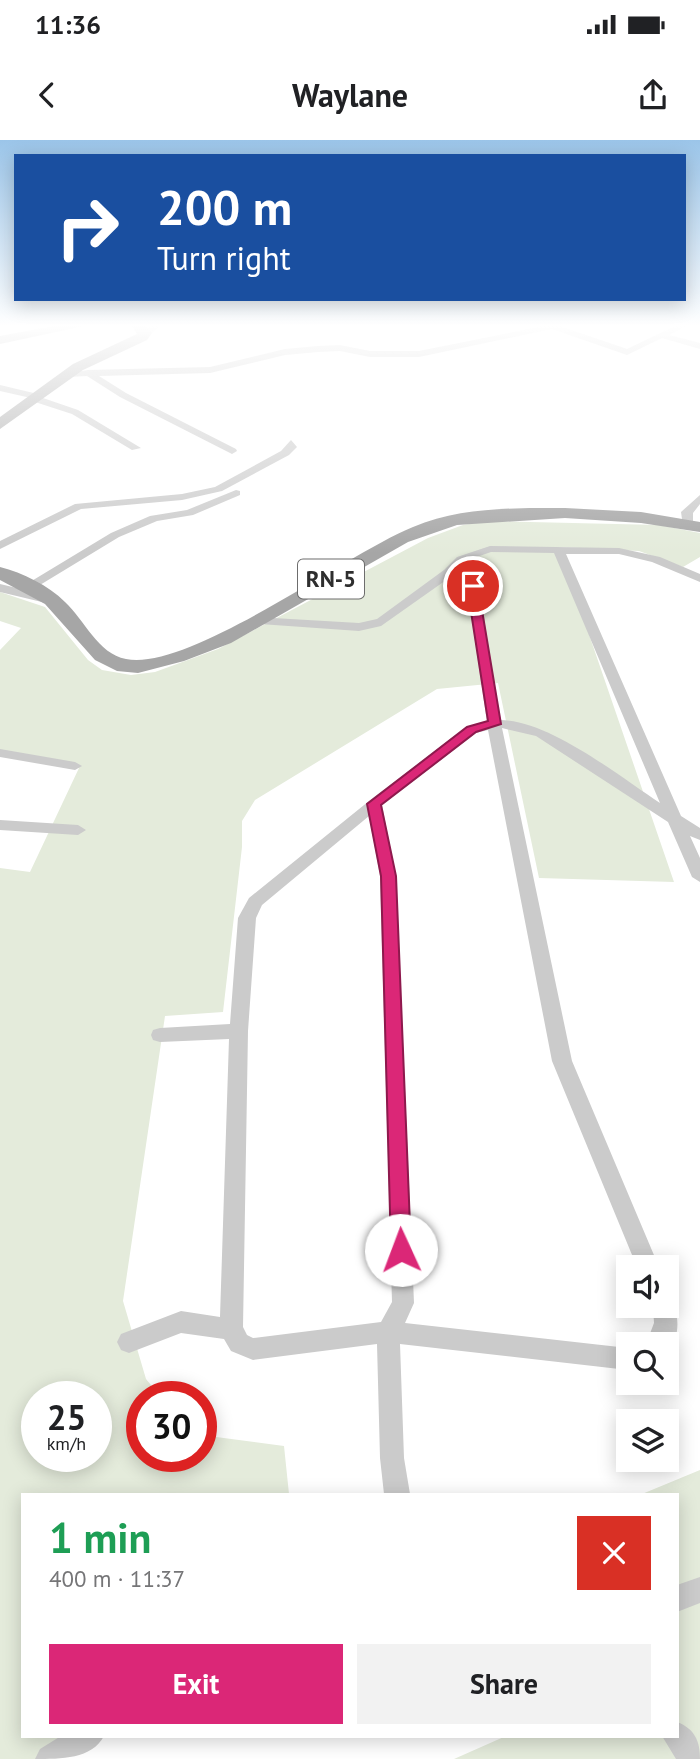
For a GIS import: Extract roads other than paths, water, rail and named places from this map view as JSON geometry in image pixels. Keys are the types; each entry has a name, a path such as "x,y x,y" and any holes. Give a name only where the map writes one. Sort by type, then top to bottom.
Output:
{"main road":[{"path":"0,424 32,402"},
{"name":"RN-5","path":"0,573 31,585 53,601 101,656 128,666 144,666 191,652 260,620 406,536 443,522 483,516 544,514 693,526"}],"street":[{"path":"47,402 75,412 136,448"},
{"path":"136,402 233,451"},
{"path":"0,546 79,506 182,497 218,489 285,453 292,447 291,443"},
{"path":"31,585 115,535 154,518 189,513 246,490"},
{"path":"693,526 687,512 700,498"},
{"path":"260,620 359,627 381,622 448,573 461,559 490,549 619,551 656,559 700,578"},
{"path":"559,551 700,877"},
{"path":"448,573 473,586 494,724 562,1061 643,1255"},
{"path":"0,588 53,601"},
{"path":"616,1358 388,1332 253,1349 239,1343 231,1329 239,1031 247,918 255,902 374,804 471,730 494,724 524,726 541,733 700,835"},
{"path":"0,753 75,766"},
{"path":"374,804 388,876 403,1303 388,1332 391,1458 397,1493"},
{"path":"0,825 78,830"},
{"path":"160,1035 239,1031"},
{"path":"130,1342 181,1322 231,1329"},
{"path":"679,1598 700,1590"},
{"path":"50,1759 86,1738"},
{"path":"679,1738 690,1753 700,1759"}]}
